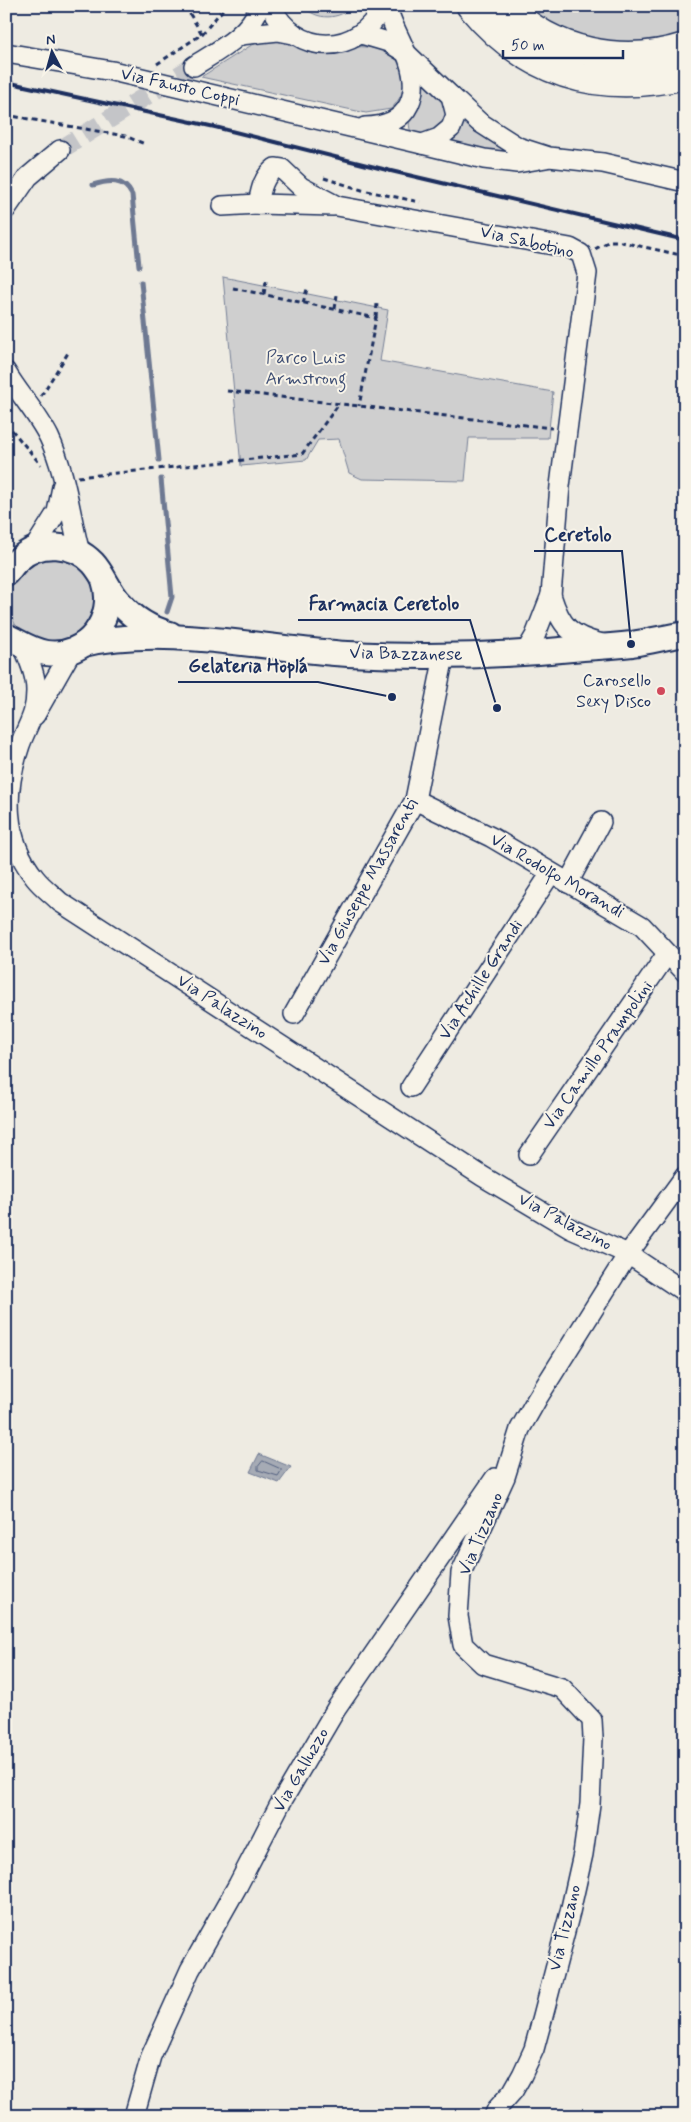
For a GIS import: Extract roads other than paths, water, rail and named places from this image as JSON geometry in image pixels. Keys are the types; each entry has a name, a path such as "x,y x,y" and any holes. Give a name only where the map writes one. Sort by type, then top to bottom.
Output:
{"highway":[{"path":"471,6 487,25 506,42 534,60 581,78 637,84 685,75"},
{"path":"506,6 544,36 587,52 627,56 650,55 685,47"}],"main road":[{"name":"Via Bazzanese","path":"7,573 19,558 33,550 49,546 65,547 80,553 93,563 121,605 144,624 156,630 186,638"},
{"name":"Via Bazzanese","path":"78,647 92,637 104,619 108,597 102,576"},
{"name":"Via Bazzanese","path":"6,625 14,640 34,650 46,653 59,653 121,638 186,638 330,652 444,656 525,653 631,644 685,634"}],"street":[{"path":"194,66 240,35 250,25 260,6"},
{"path":"271,6 278,20 293,34"},
{"path":"240,35 278,30 293,34 309,42 327,45 345,42 361,34 376,20 383,6"},
{"name":"Via Fausto Coppi","path":"352,128 374,127 393,122 405,111 413,96 412,75 406,53 396,34 387,6"},
{"name":"Via Fausto Coppi","path":"361,34 388,42 406,53 479,122 518,147 549,157 602,163 685,182"},
{"name":"Via Fausto Coppi","path":"6,53 138,77 484,159 517,163 549,157"},
{"path":"422,144 439,138 451,128 456,114 451,96"},
{"path":"6,209 28,177 60,150"},
{"name":"Via Sabotino","path":"258,204 263,182 268,173 275,168 286,172 301,187 337,206 563,247 581,254 587,272 568,429 553,601"},
{"path":"222,206 258,204 337,206"},
{"path":"6,372 33,409 50,439 63,478 80,553"},
{"path":"33,550 57,512 61,499 63,478"},
{"path":"553,601 562,623 569,631 582,639 608,646"},
{"path":"553,601 553,651"},
{"path":"525,653 553,601"},
{"name":"Via Palazzino","path":"14,640 32,666 36,690 33,718 20,744 10,779 8,798 15,844 35,878 60,902 482,1176 571,1230 628,1254 685,1292"},
{"path":"33,718 78,647"},
{"name":"Via Giuseppe Massarenti","path":"294,1014 415,800 444,656"},
{"name":"Via Rodolfo Morandi","path":"415,800 491,837 642,926 685,972"},
{"path":"568,883 601,822"},
{"name":"Via Achille Grandi","path":"411,1086 551,874"},
{"name":"Via Camillo Prampolini","path":"529,1155 667,954"},
{"name":"Via Tizzano","path":"494,2116 497,2109 513,2091 534,2050 570,1912 583,1854 590,1804 592,1720 562,1688 484,1664 463,1645 458,1616 462,1573 505,1476 520,1429 628,1254 685,1176"},
{"name":"Via Galluzzo","path":"134,2116 151,2056 190,1970 280,1806 336,1709 514,1450"}],"water":[{"path":"259,1454 291,1467 279,1483 250,1472"}],"waterway":[{"path":"93,185 110,181 120,183 129,189 132,195 139,266"},
{"path":"141,282 159,460"},
{"path":"161,479 172,597 167,612"}],"tunnel":[{"path":"60,150 194,66"}],"railway":[{"path":"6,82 215,127 391,171 685,240"}],"place":[{"name":"Ceretolo","path":"631,644"},
{"name":"Carosello Sexy Disco","path":"661,691"},
{"name":"Gelateria Hoplá","path":"392,697"},
{"name":"Farmacia Ceretolo","path":"497,708"}],"park label":[{"name":"Parco Luis Armstrong","path":"306,368"}]}
